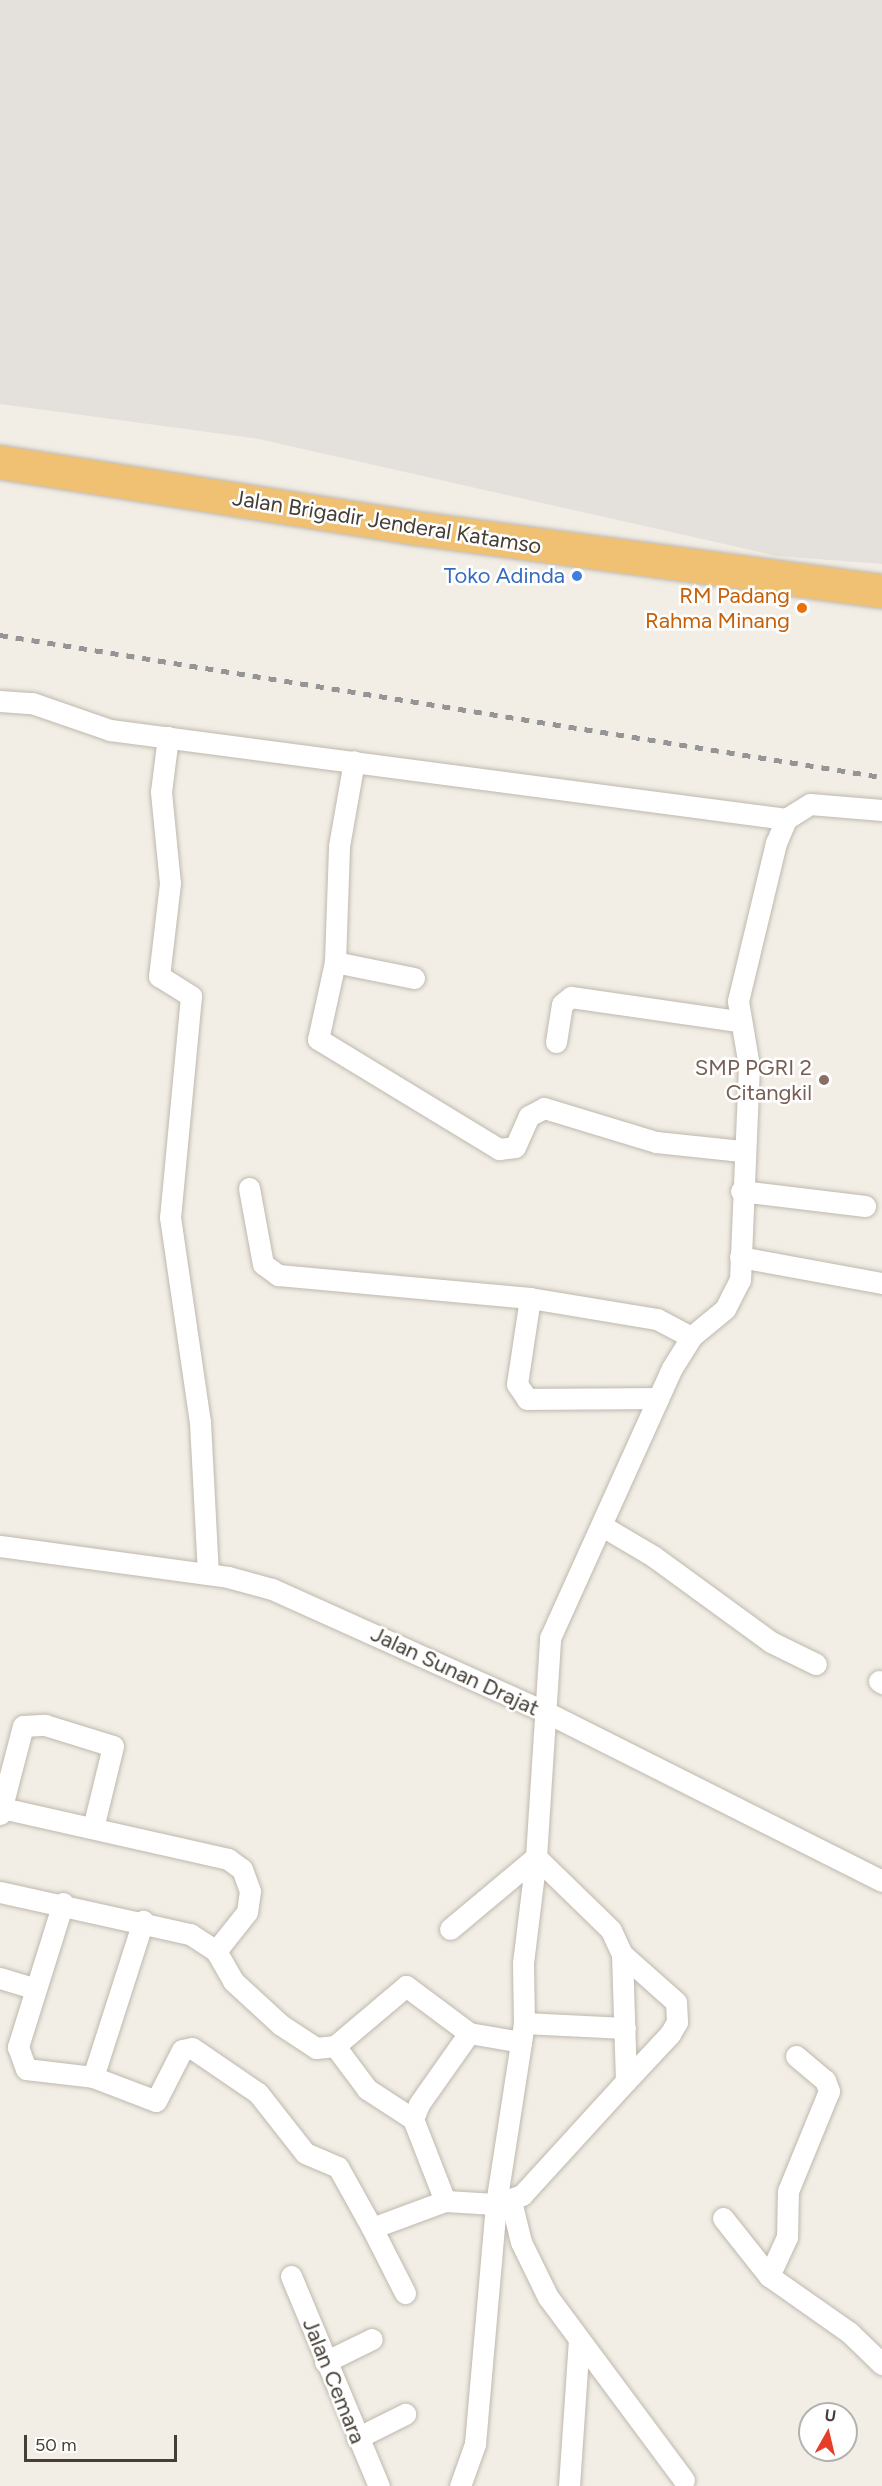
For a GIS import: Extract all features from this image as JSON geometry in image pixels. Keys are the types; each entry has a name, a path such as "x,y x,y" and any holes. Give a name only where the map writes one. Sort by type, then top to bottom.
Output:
{"highway":[{"name":"Jalan Brigadir Jenderal Katamso","path":"0,462 455,533 882,591"}],"street":[{"path":"0,701 32,704 85,725 786,819 810,804 882,810"},
{"path":"168,737 161,792 170,883 159,976 191,996 170,1217 200,1422 208,1574"},
{"path":"354,761 339,846 335,962 318,1039 499,1149 515,1147 530,1116 544,1108 656,1142 742,1151"},
{"path":"460,2486 475,2444 523,2033 523,1964 536,1857 549,1638 603,1527 658,1398 691,1337 735,1295 740,1257 742,1151 749,1066 738,1021 749,945 786,819"},
{"path":"335,962 414,978"},
{"path":"556,1042 562,1004 571,997 738,1021"},
{"path":"249,1188 263,1264 278,1275 530,1298 657,1319 691,1337"},
{"path":"741,1191 865,1206"},
{"path":"740,1257 882,1283"},
{"path":"530,1298 517,1384 527,1399 658,1398"},
{"path":"603,1527 653,1556 771,1642 816,1664"},
{"name":"Jalan Sunan Drajat","path":"0,1546 208,1574 272,1589 546,1712 882,1881"},
{"path":"93,1828 113,1746 45,1725 22,1726 1,1811 93,1828 228,1859 242,1869 250,1891 247,1912 216,1951"},
{"path":"450,1929 536,1857"},
{"path":"536,1857 611,1930 622,1954 626,2080"},
{"path":"0,1892 63,1903 190,1934 216,1951 233,1981 303,2043 335,2046 406,1986 469,2033 625,2028"},
{"path":"63,1903 35,1989 19,2059 26,2068 93,2077 156,2101 182,2050 192,2048 258,2093 305,2153 338,2167 405,2294"},
{"path":"93,2077 143,1921"},
{"path":"372,2228 445,2201 504,2202 670,2034 676,2022 676,2002 622,1954"},
{"path":"0,1978 35,1989"},
{"path":"414,2119 427,2089 469,2033"},
{"path":"335,2046 367,2089 414,2119 445,2201"},
{"path":"769,2276 788,2237 788,2191 829,2091 829,2084 796,2056"},
{"path":"504,2202 521,2242 579,2341 684,2480"},
{"path":"723,2218 769,2276 850,2332 882,2364"},
{"name":"Jalan Cemara","path":"291,2276 379,2486"},
{"path":"326,2362 372,2339"},
{"path":"568,2486 579,2341"},
{"path":"357,2438 405,2414"}],"shaded area":[{"path":"0,0 882,0 882,564 777,556 259,439 0,404"}],"railway":[{"path":"0,635 882,777"}],"place":[{"name":"Toko Adinda","path":"577,576"},
{"name":"RM Padang Rahma Minang","path":"802,608"},
{"name":"SMP PGRI 2 Citangkil","path":"824,1080"}]}
